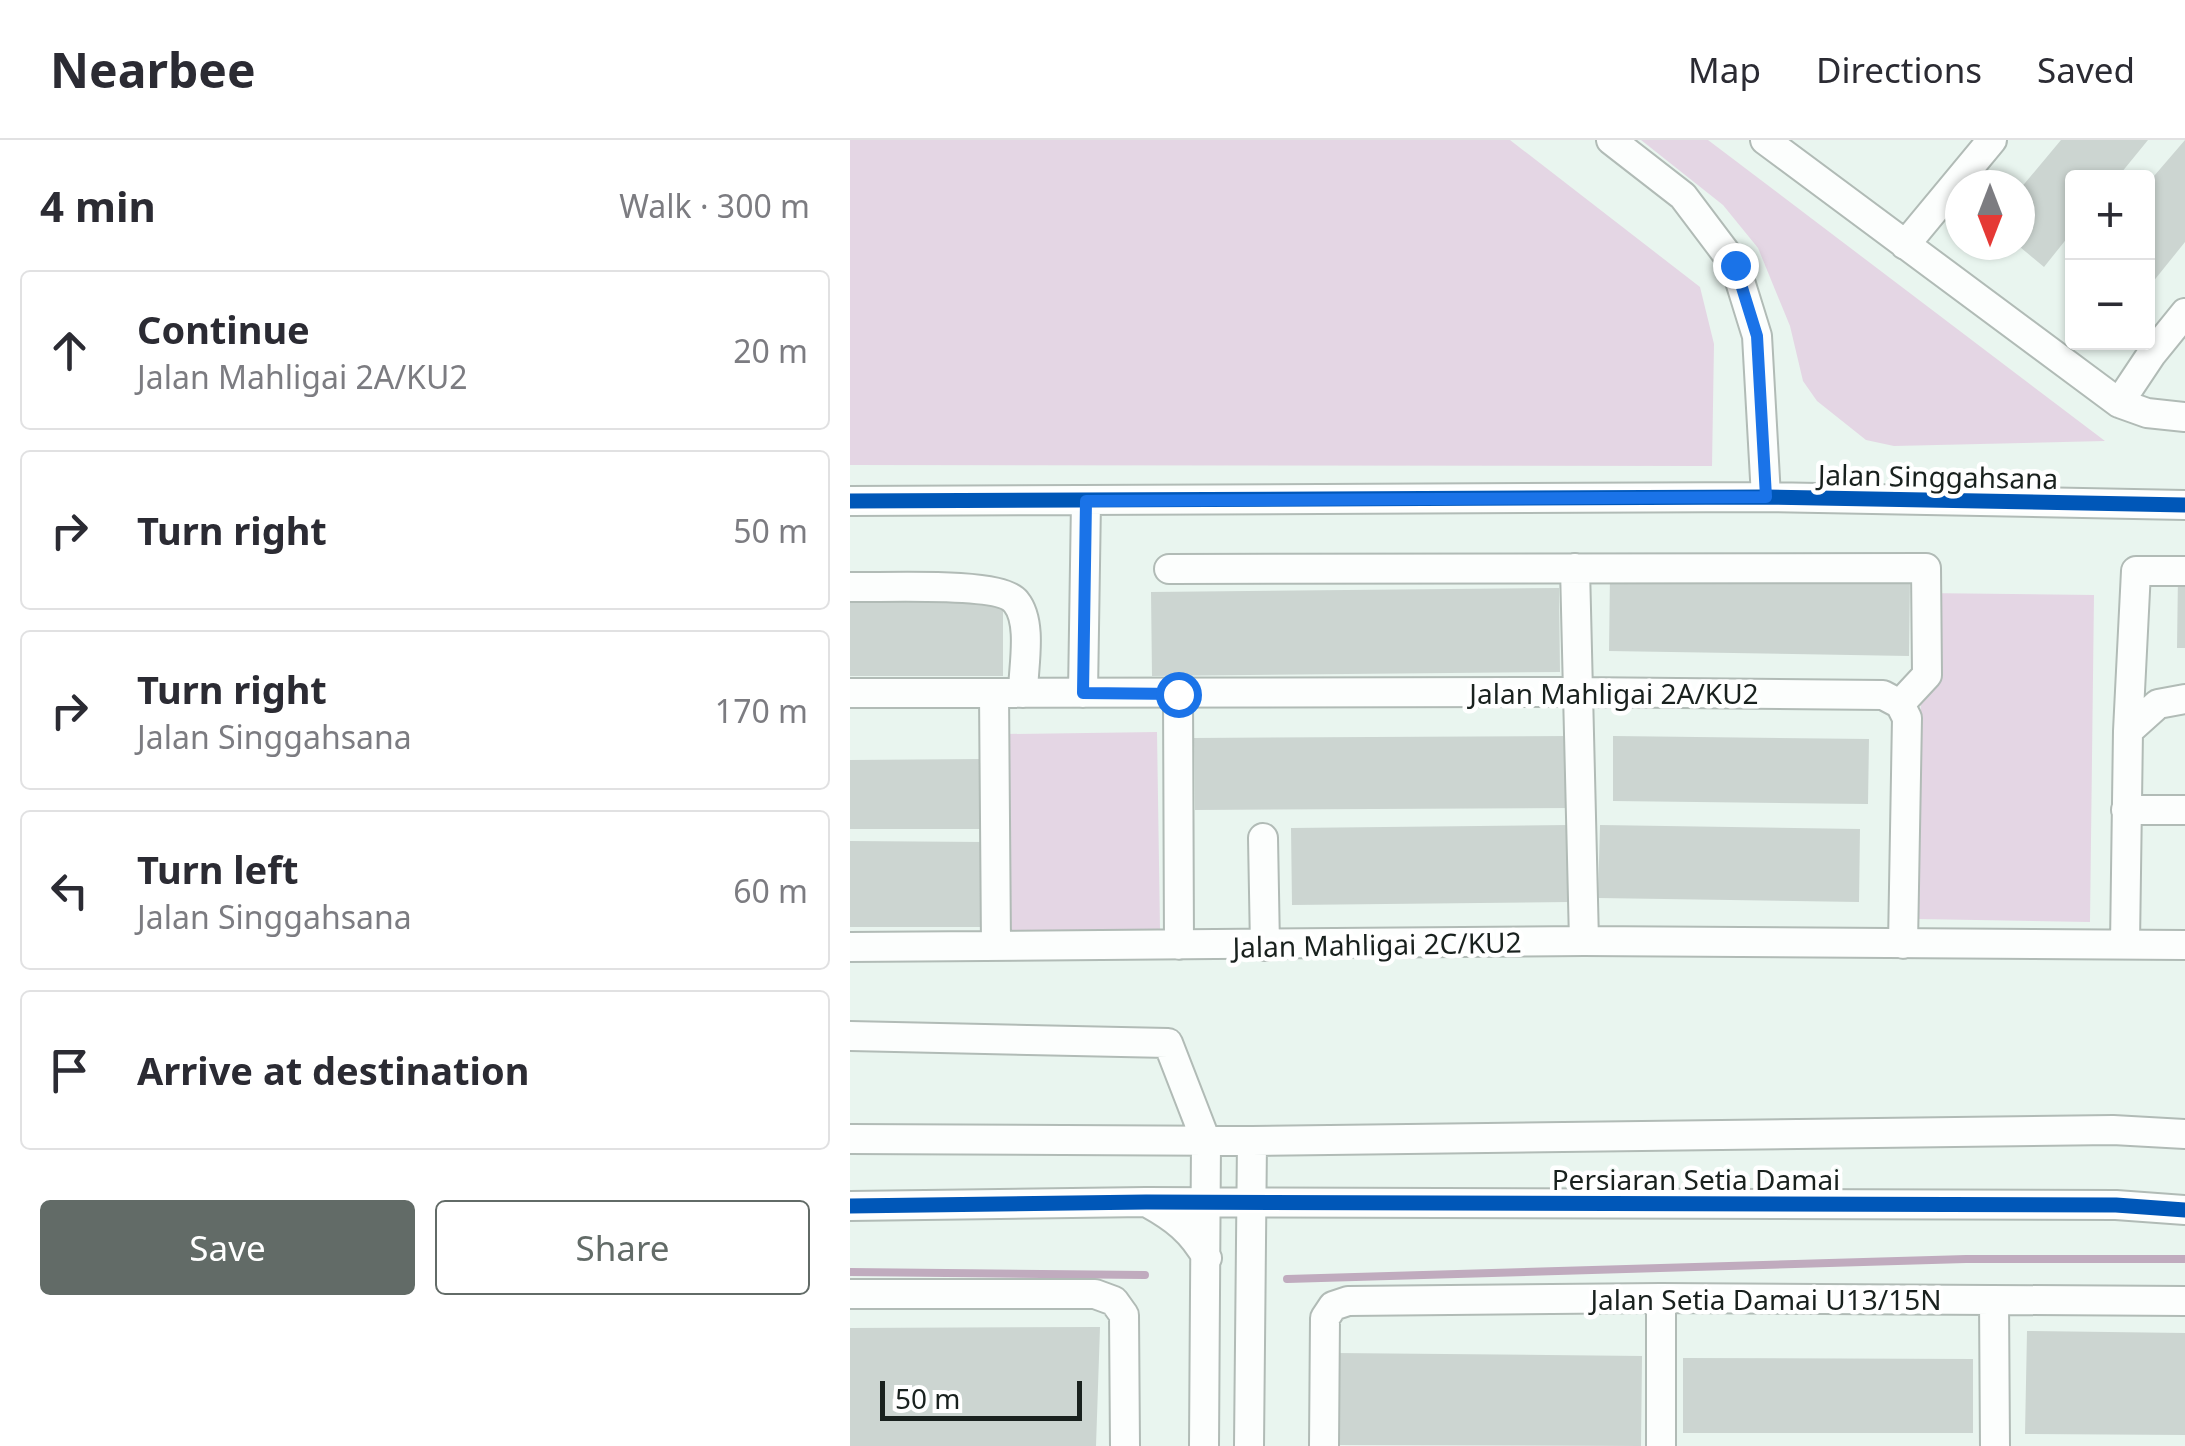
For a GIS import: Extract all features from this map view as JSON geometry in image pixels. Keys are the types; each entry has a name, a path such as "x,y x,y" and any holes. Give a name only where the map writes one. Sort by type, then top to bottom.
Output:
{"street":[{"path":"1612,140 1683,196 1735,265 1757,336 1766,497"},
{"path":"1765,140 2119,403 2147,413 2185,416"},
{"path":"1905,245 1992,140"},
{"path":"2119,403 2185,313"},
{"name":"Jalan Singgahsana","path":"850,501 1766,497 2185,505"},
{"path":"1083,693 1086,501"},
{"path":"1575,568 1584,941"},
{"path":"1169,569 1926,568 1927,675 1900,704 1907,718 1904,944"},
{"path":"2125,944 2128,731 2136,571 2185,571"},
{"path":"850,587 980,588 1007,594 1021,612 1024,629 1023,693"},
{"name":"Jalan Mahligai 2A/KU2","path":"850,693 1883,695 1900,704"},
{"path":"994,693 996,946"},
{"path":"1178,694 1179,945"},
{"path":"2128,731 2158,704 2185,699"},
{"path":"2126,810 2185,810"},
{"path":"1263,838 1265,946"},
{"name":"Jalan Mahligai 2C/KU2","path":"850,947 1584,941 2185,944"},
{"path":"850,1036 1173,1034 1206,1141 1204,1446"},
{"name":"Persiaran Setia Damai","path":"850,1139 1252,1141 2074,1131 2185,1134"},
{"path":"1249,1446 1252,1141"},
{"path":"850,1206 1146,1202 1194,1234 1207,1258"},
{"name":"Persiaran Setia Damai","path":"1146,1202 2096,1205 2185,1210"},
{"path":"850,1294 1095,1294 1114,1300 1124,1314 1125,1446"},
{"path":"1660,1298 1661,1446"},
{"name":"Jalan Setia Damai U13/15N","path":"1324,1446 1324,1318 1333,1306 1348,1300 2185,1301"},
{"path":"1994,1300 1995,1446"}],"shaded area":[{"path":"850,140 1510,140 1700,287 1714,344 1712,466 850,465"},
{"path":"1641,140 1708,140 2105,441 1894,446 1866,440 1817,401 1803,381 1790,326 1758,248 1723,205"},
{"path":"1922,593 2094,595 2090,922 1918,919"},
{"path":"1157,732 1160,929 1010,931 1007,734"}],"building":[{"path":"2061,140 2148,140 2124,170 2065,170 2065,241 2044,267 2035,260 2035,171"},
{"path":"2185,140 2185,242 2155,279 2155,260 2155,175"},
{"path":"1610,574 1910,578 1909,656 1609,651"},
{"path":"2178,574 2185,574 2185,648 2177,648"},
{"path":"1559,588 1560,672 1152,676 1151,592"},
{"path":"850,595 1003,595 1003,676 850,676"},
{"path":"1570,736 1570,808 1195,810 1194,738"},
{"path":"1613,736 1869,739 1868,804 1613,801"},
{"path":"981,759 981,829 850,829 850,760"},
{"path":"1569,825 1570,902 1292,905 1291,828"},
{"path":"1600,825 1860,829 1859,902 1598,898"},
{"path":"850,841 983,842 982,927 850,927"},
{"path":"1100,1327 1096,1446 850,1446 850,1328"},
{"path":"2027,1331 2185,1333 2185,1435 2025,1434"},
{"path":"1336,1353 1642,1356 1641,1446 1335,1445"},
{"path":"1683,1358 1973,1359 1973,1433 1683,1433"}],"waterway":[{"path":"1287,1279 1966,1259 2185,1259"},
{"path":"850,1272 1145,1275"}],"cycle path":[{"path":"850,501 1766,497 2185,505"},
{"path":"850,1206 1146,1202 2116,1205 2185,1210"}],"route":[{"path":"1178,694 1083,693 1086,501 1766,497 1757,336 1735,265"}]}
